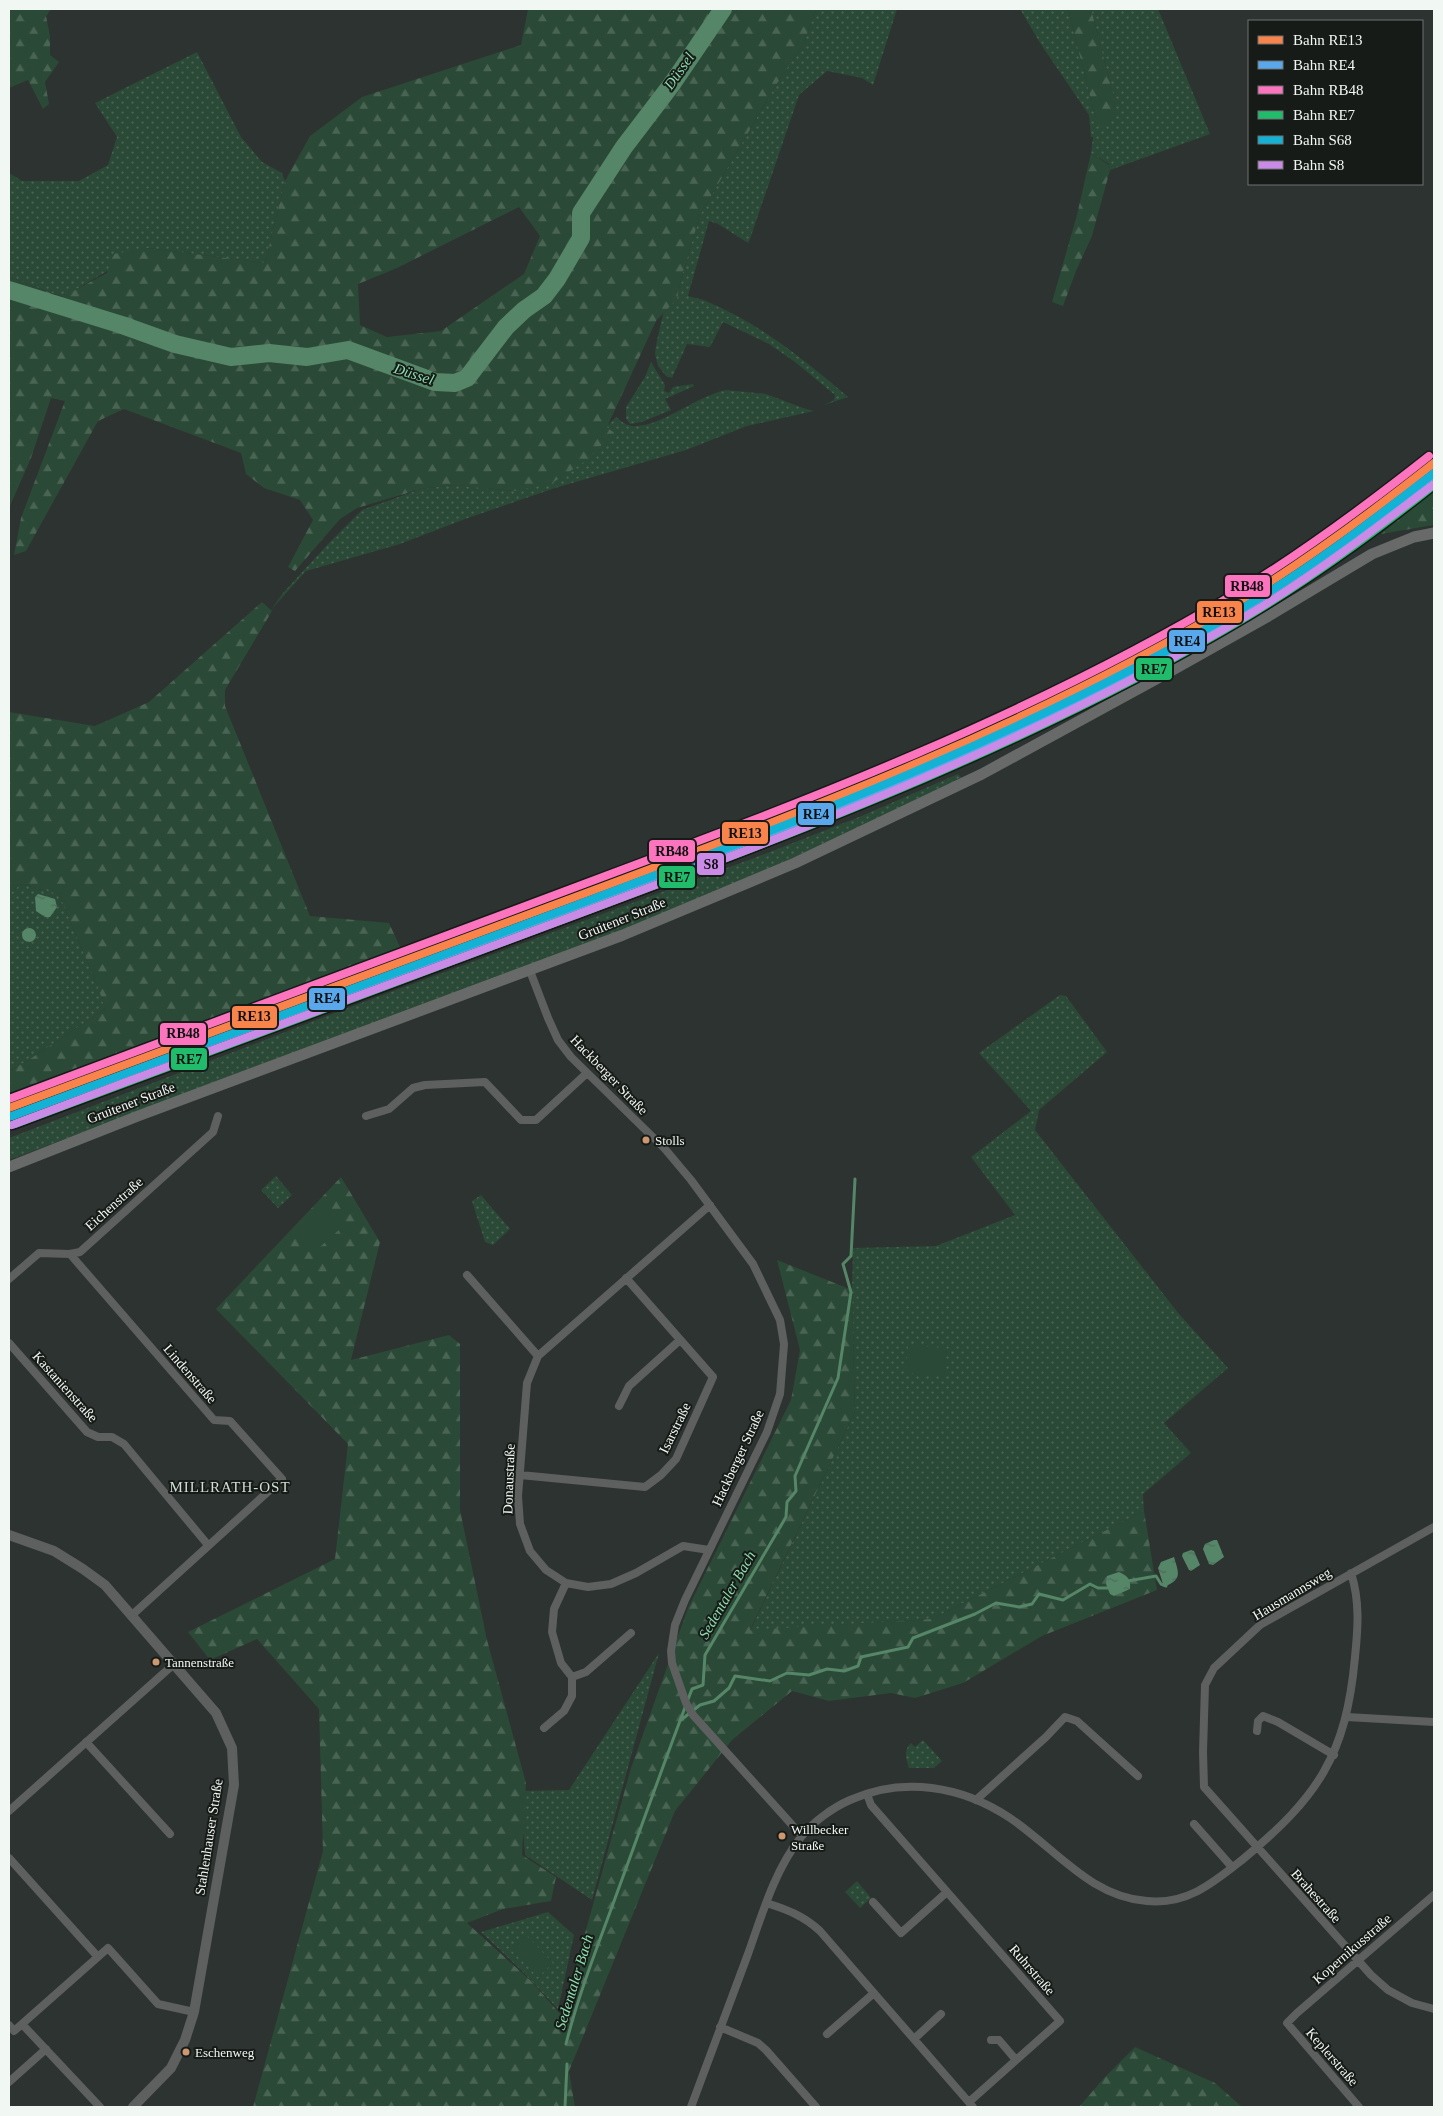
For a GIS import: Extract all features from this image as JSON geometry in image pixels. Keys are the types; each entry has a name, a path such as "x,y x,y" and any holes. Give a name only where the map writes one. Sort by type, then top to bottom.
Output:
{"main road":[{"name":"Gruitener Straße","path":"9,1167 138,1116 663,920 851,838 982,774 1171,671 1267,617 1372,554 1414,537 1434,533"}],"street":[{"name":"Hackberger Straße","path":"530,971 558,1040 587,1073 665,1148 753,1264 780,1320 784,1344 780,1394 766,1432 685,1600 675,1625 671,1651 672,1663 680,1689 692,1715 802,1836"},
{"path":"366,1116 389,1109 413,1088 425,1085 485,1082 521,1120 536,1120 587,1073"},
{"name":"Eichenstraße","path":"70,1254 80,1252 188,1156 213,1132 218,1116"},
{"name":"Donaustraße","path":"708,1550 683,1546 636,1573 611,1584 588,1587 566,1583 546,1570 530,1551 520,1524 518,1496 527,1383 538,1356 710,1205"},
{"path":"9,1280 39,1253 70,1254"},
{"name":"Lindenstraße","path":"70,1254 214,1420 230,1421 282,1479 131,1616"},
{"path":"467,1275 538,1356"},
{"name":"Isarstraße","path":"520,1475 645,1487 661,1476 676,1458 713,1377 626,1278"},
{"path":"619,1406 629,1386 680,1340"},
{"name":"Kastanienstraße","path":"9,1343 87,1432 98,1437 112,1436 124,1444 208,1545"},
{"name":"Hausmannsweg","path":"1257,1847 1204,1788 1205,1685 1214,1668 1260,1625 1434,1527"},
{"name":"Stahlenhauser Straße","path":"9,1535 54,1551 105,1585 216,1712 232,1748 234,1785 194,2012 185,2040 171,2068 133,2107"},
{"path":"691,2107 766,1902 789,1856 802,1836 829,1812 850,1800 890,1788 918,1786 950,1790 976,1800 1010,1818 1073,1869 1100,1888 1126,1898 1148,1902 1178,1899 1206,1888 1257,1847 1287,1820 1312,1792 1334,1755 1346,1717 1353,1676 1358,1623 1356,1590 1351,1573"},
{"path":"544,1728 564,1711 572,1696 572,1677 561,1662 552,1632 554,1609 566,1583"},
{"path":"572,1677 586,1672 631,1633"},
{"path":"9,1811 174,1664"},
{"path":"1257,1731 1258,1721 1263,1716 1278,1722 1334,1755"},
{"path":"976,1800 1046,1737 1065,1717 1077,1721 1138,1776"},
{"path":"1346,1717 1434,1722"},
{"path":"86,1742 170,1834"},
{"name":"Ruhrstraße","path":"766,1902 810,1922 971,2105 1016,2060 1060,2021 871,1805 867,1794"},
{"path":"1194,1824 1232,1867"},
{"name":"Brahestraße","path":"1257,1847 1357,1960"},
{"path":"9,1858 98,1956"},
{"path":"873,1902 901,1933 947,1892"},
{"name":"Kopernikusstraße","path":"1287,2023 1357,1960 1434,1895"},
{"path":"9,2025 14,2031 108,1948 158,2004 194,2012"},
{"path":"1357,1960 1388,1990 1412,2002 1434,2009"},
{"path":"828,2034 874,1993"},
{"path":"914,2039 941,2014"},
{"name":"Keplerstraße","path":"1287,2023 1359,2107"},
{"path":"22,2024 100,2107"},
{"path":"720,2027 758,2043 766,2050 814,2104 803,2107"},
{"path":"991,2040 998,2040 1016,2060"},
{"path":"9,2082 46,2049"}],"green space":[{"path":"9,9 51,9 46,16 50,36 50,55 59,62 45,82 49,104 43,109 28,80 9,88"},
{"path":"528,9 816,9 804,43 776,85 700,215 677,299 656,321 607,427 614,433 584,462 552,483 514,491 454,485 421,489 357,508 340,519 295,571 288,567 313,520 300,500 264,488 246,474 241,453 124,409 98,421 26,551 14,555 21,518 65,401 51,398 31,458 10,506 9,515 9,277 62,297 107,273 113,254 147,248 265,263 285,181 310,136 362,97 521,45","holes":["519,207 540,236 524,274 441,331 387,337 360,325 358,284 397,268"]},
{"path":"816,9 897,9 873,85 862,78 827,71 799,95 748,243 718,224 709,221 688,296 704,300 726,310 763,331 815,369 848,397 824,405 834,400 835,395 795,362 769,344 723,322 710,347 687,344 672,378 666,376 658,366 655,354 656,345 663,314 677,298 700,215 776,85 804,43"},
{"path":"1020,9 1068,9 1096,120 1114,98 1091,9 1158,9 1210,134 1110,170 1109,164 1091,153 1093,137 1091,137 1089,115 1040,43"},
{"path":"1068,9 1091,9 1114,98 1114,120 1104,125 1096,120"},
{"path":"197,52 241,137 262,162 282,173 285,181 265,263 147,248 63,297 9,277 9,173 22,181 79,181 108,165 117,137 95,103"},
{"path":"1091,153 1109,165 1110,170 1092,236 1063,306 1052,302 1077,215"},
{"path":"651,362 665,385 664,391 669,393 673,387 693,384 694,386 665,399 671,410 642,422 630,424 626,419 626,407 645,377"},
{"path":"726,390 766,394 814,411 747,426 686,450 555,488 400,544 306,571 271,610 283,593 362,510 421,489 454,485 514,491 613,433 606,427 616,417 631,426 648,424 715,393"},
{"path":"1434,490 1434,525 1381,534"},
{"path":"262,602 272,611 225,690 225,706 310,916 389,923 402,951 335,973 9,1097 9,1071 105,1009 98,987 59,894 21,884 9,894 9,712 95,726 149,702"},
{"path":"958,774 962,778 856,830 677,910 9,1160 9,1138 353,1006 754,858 859,817"},
{"path":"21,884 59,894 98,987 105,1009 9,1071 9,894"},
{"path":"1060,995 1066,996 1107,1052 1039,1110 1035,1130 1179,1314 1228,1368 1164,1423 1191,1453 1143,1494 1144,1511 932,1619 750,1631 855,1412 852,1290 853,1248 936,1246 1015,1215 971,1157 1031,1111 979,1053"},
{"path":"276,1176 292,1195 278,1208 261,1190"},
{"path":"341,1177 380,1242 351,1360 449,1335 460,1344 460,1510 487,1640 526,1783 522,1855 556,1877 551,1901 503,1909 467,1923 531,1981 562,2016 631,1768 688,1608 791,1400 800,1350 777,1260 852,1290 855,1412 750,1630 932,1619 1144,1511 1157,1590 1042,1636 963,1683 915,1698 891,1693 829,1701 792,1691 732,1740 675,1811 569,2071 575,2107 253,2107 323,1851 319,1709 257,1639 210,1660 188,1632 335,1559 348,1444 216,1309"},
{"path":"481,1195 510,1229 493,1245 485,1242 472,1201"},
{"path":"323,1210 340,1229 312,1254 295,1235"},
{"path":"908,1346 947,1348 944,1375 906,1373"},
{"path":"659,1653 592,1900 525,1855 520,1791 569,1790"},
{"path":"923,1740 942,1761 934,1768 909,1768 906,1758 907,1749 911,1743 915,1747"},
{"path":"857,1881 871,1898 860,1908 845,1892"},
{"path":"548,1912 574,1935 558,2009 481,1932"},
{"path":"527,1936 553,1963 538,1977 512,1951"},
{"path":"1135,2047 1215,2083 1242,2107 1079,2107 1104,2078"}],"water":[{"path":"38,894 55,899 57,907 50,917 45,917 36,911 35,897"},
{"path":"26,928 32,928 36,935 32,942 26,942 22,938 22,932"},
{"path":"1217,1540 1224,1557 1213,1565 1209,1564 1203,1549 1205,1544"},
{"path":"1191,1550 1194,1551 1200,1565 1191,1571 1182,1556 1183,1553"},
{"path":"1174,1557 1178,1574 1175,1580 1166,1586 1163,1584 1158,1568 1161,1562"},
{"path":"1119,1572 1128,1578 1130,1589 1114,1596 1110,1594 1106,1584 1107,1576"}],"waterway":[{"name":"Düssel","path":"9,290 122,325 175,344 231,357 269,353 307,357 348,350 435,382 455,383 467,378 506,327 524,310 544,296 557,279 581,238 581,213 624,147 672,84 723,9"},
{"name":"Sedentaler Bach","path":"566,2044 590,1968 692,1689 703,1685 705,1655 786,1517 787,1502 796,1491 795,1476 838,1378 851,1292 843,1264 851,1256 855,1179"},
{"path":"1128,1581 1156,1576 1161,1584 1166,1586"},
{"path":"681,1720 700,1705 714,1701 729,1688 735,1676 770,1681 787,1673 809,1675 827,1669 844,1671 858,1666 861,1657 908,1647 913,1638 975,1614 996,1603 1019,1607 1032,1604 1039,1594 1063,1600 1090,1584 1098,1588 1111,1588"},
{"name":"Sedentaler Bach","path":"565,2107 567,2064"}],"rail line":[{"name":"RB48","path":"9,1099 668,853 917,754 1079,679 1236,593 1335,528 1429,456"},
{"name":"RE13","path":"9,1108 754,829 921,762 1003,725 1163,645 1241,600 1340,534 1434,463"},
{"name":"S68","path":"9,1117 737,844 823,810 994,737 1160,655 1241,609 1316,561 1434,473"},
{"name":"RE4","path":"12,1116 757,838 1008,733 1169,651 1248,606 1343,543 1434,474"},
{"name":"S8","path":"12,1125 740,853 913,782 999,744 1083,704 1166,661 1248,615 1320,569 1434,484"},
{"name":"RE7","path":"15,1124 758,846 842,813 1008,741 1169,661 1248,616 1343,554 1434,485"}],"place":[{"name":"Stolls","path":"646,1140"},
{"name":"Tannenstraße","path":"156,1662"},
{"name":"Willbecker Straße","path":"782,1836"},
{"name":"Eschenweg","path":"186,2052"}],"district":[{"name":"MILLRATH-OST","path":"230,1487"}]}
